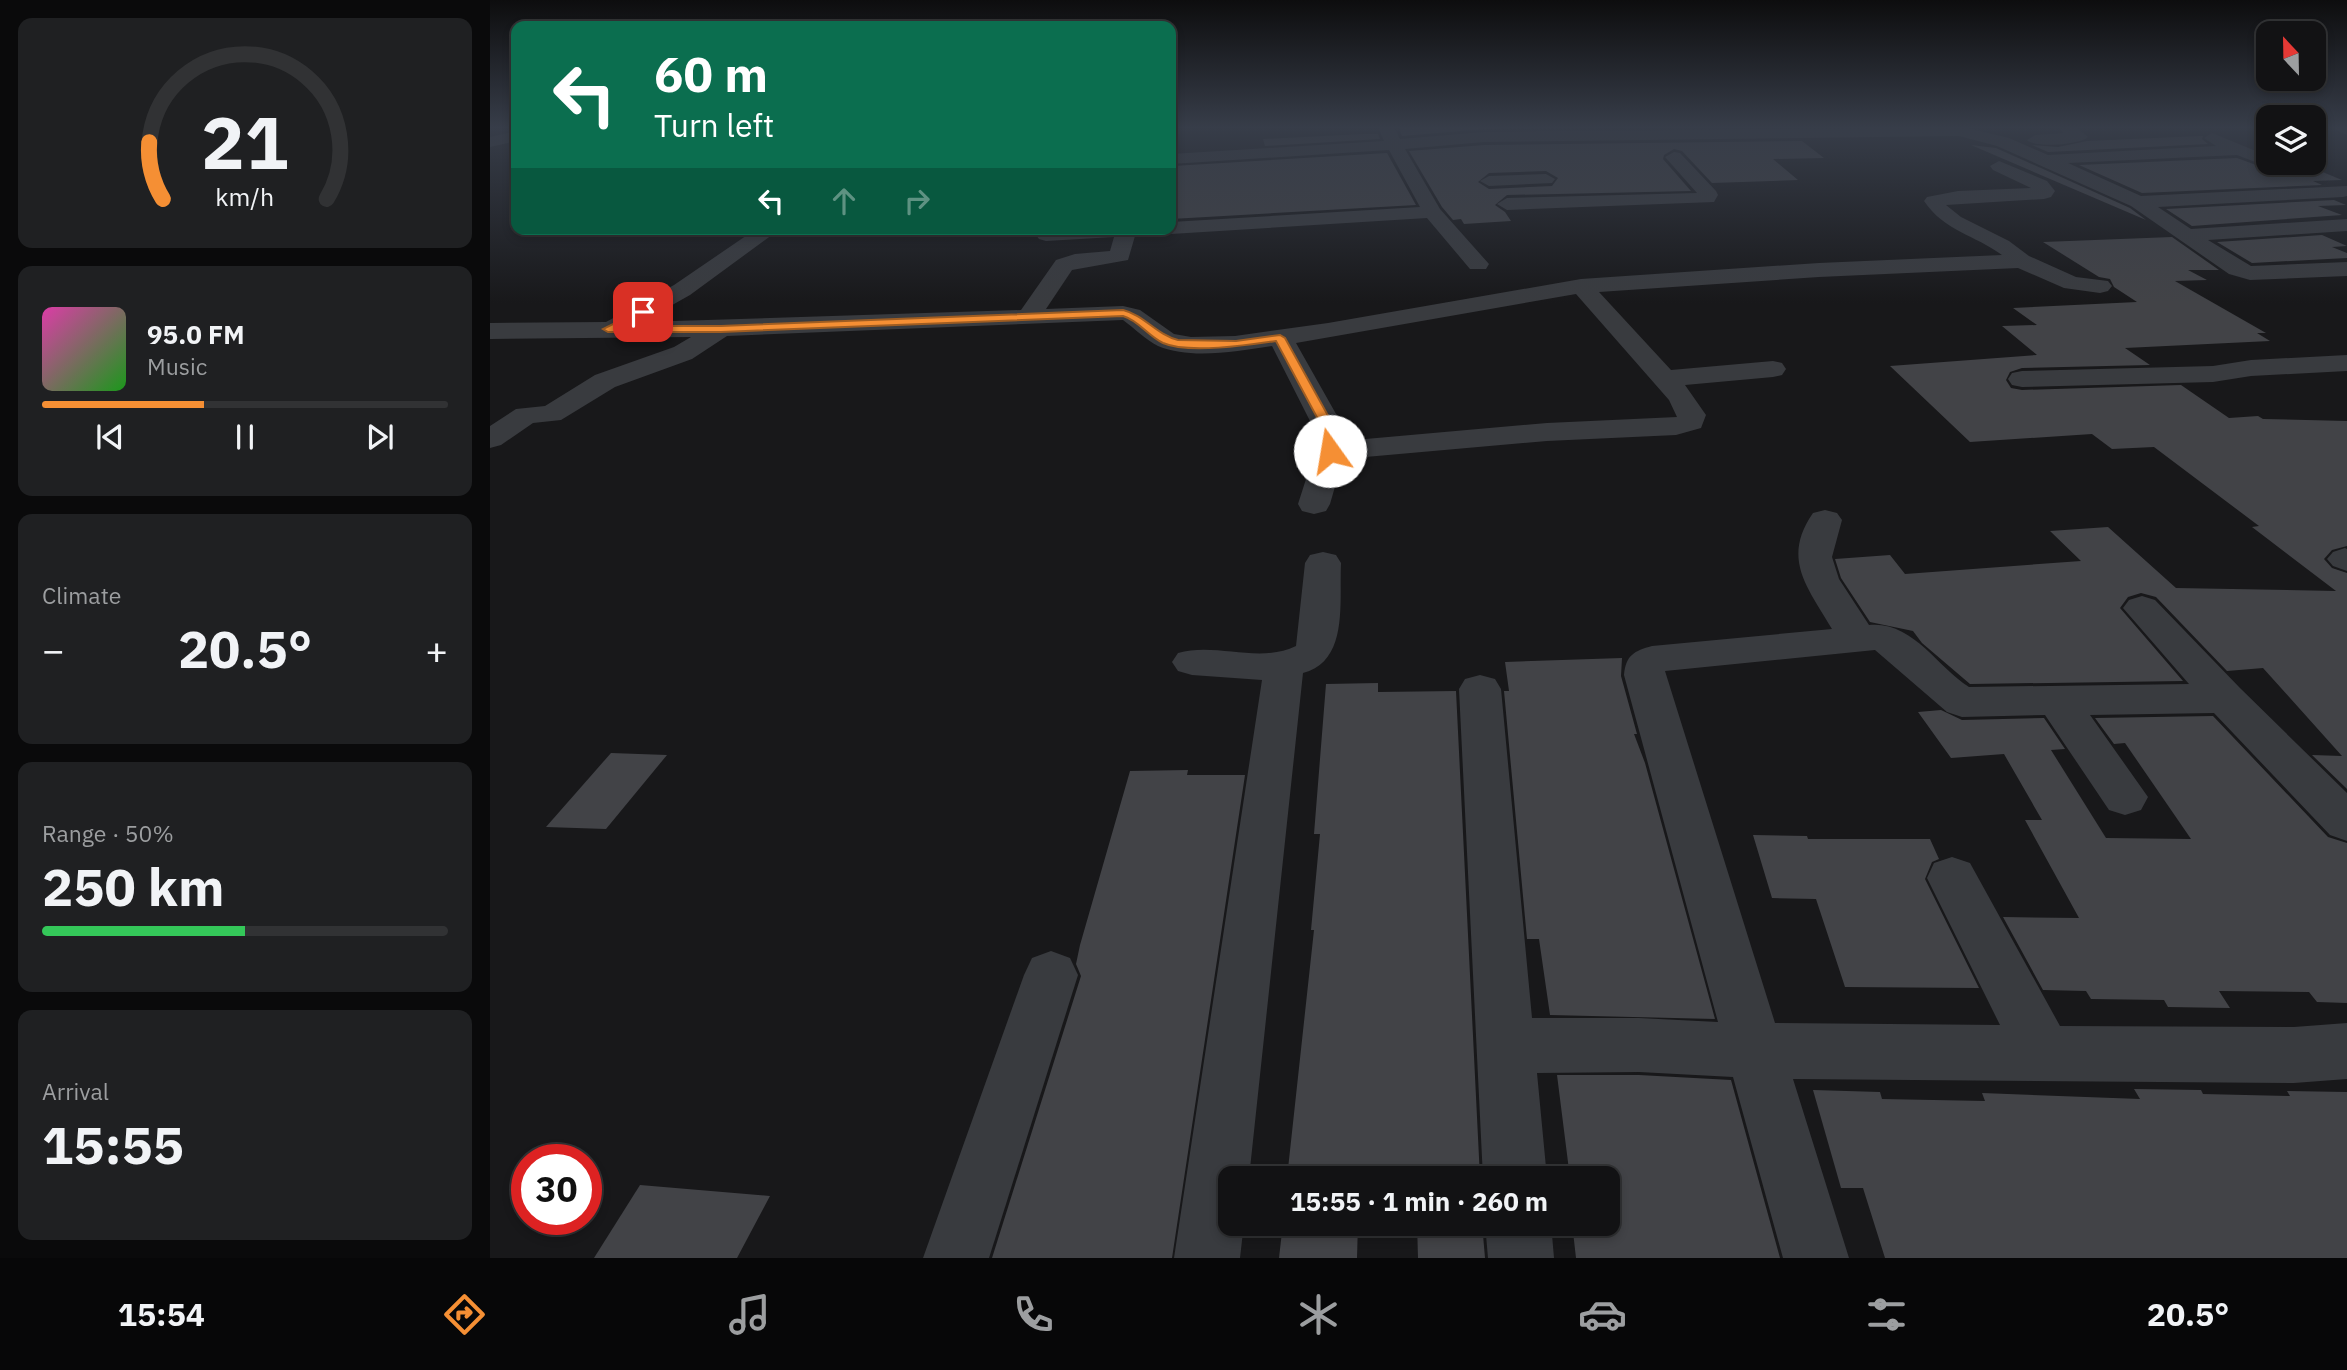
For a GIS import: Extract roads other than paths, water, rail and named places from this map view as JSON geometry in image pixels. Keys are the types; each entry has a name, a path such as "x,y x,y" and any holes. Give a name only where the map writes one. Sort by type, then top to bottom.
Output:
{"street":[{"path":"1412,186 1478,264"},
{"path":"1492,186 1511,210 1698,200 1709,195 1699,186"},
{"path":"2041,186 2046,191 2035,196 1958,197 1934,201 1937,207 1957,223 2002,245 2021,261 2072,283 2100,286"},
{"path":"2104,186 2138,202 2237,269 2250,273 2347,269"},
{"path":"2138,202 2345,191"},
{"path":"1176,228 1432,212"},
{"path":"2187,235 2347,225"},
{"path":"1208,226 1212,248"},
{"path":"608,329 682,290 761,235"},
{"path":"1045,238 1080,235"},
{"path":"1029,316 1063,265 1073,261 1104,260 1120,256 1134,235"},
{"path":"490,331 721,329 1123,313 1131,315 1166,341 1191,345 1236,344 1581,286 1819,270 2021,261"},
{"path":"1330,451 1547,432 1676,426 1691,422 1692,415 1680,396 1581,286"},
{"path":"490,439 526,415 551,414 605,381 683,353 721,329"},
{"path":"1280,338 1325,421 1330,451 1314,504"},
{"path":"2022,379 2213,374 2251,368 2347,363"},
{"path":"1663,379 1773,369"},
{"path":"1825,520 1814,557 1821,579 1857,638"},
{"path":"1192,662 1284,666 1298,663 1314,654 1323,563"},
{"path":"2142,608 2225,698 2347,822"},
{"path":"1816,1258 1644,675 1645,663 1652,659 1880,637 1889,640 1947,694 1962,702 2225,698"},
{"path":"1207,1258 1284,666"},
{"path":"1480,689 1514,1166"},
{"path":"2058,702 2125,797"},
{"path":"1952,878 2043,1052"},
{"path":"956,1258 1051,975"},
{"path":"1506,1046 1639,1045 1755,1051 2294,1055 2347,1051"},
{"path":"1519,1236 1521,1258"}]}
